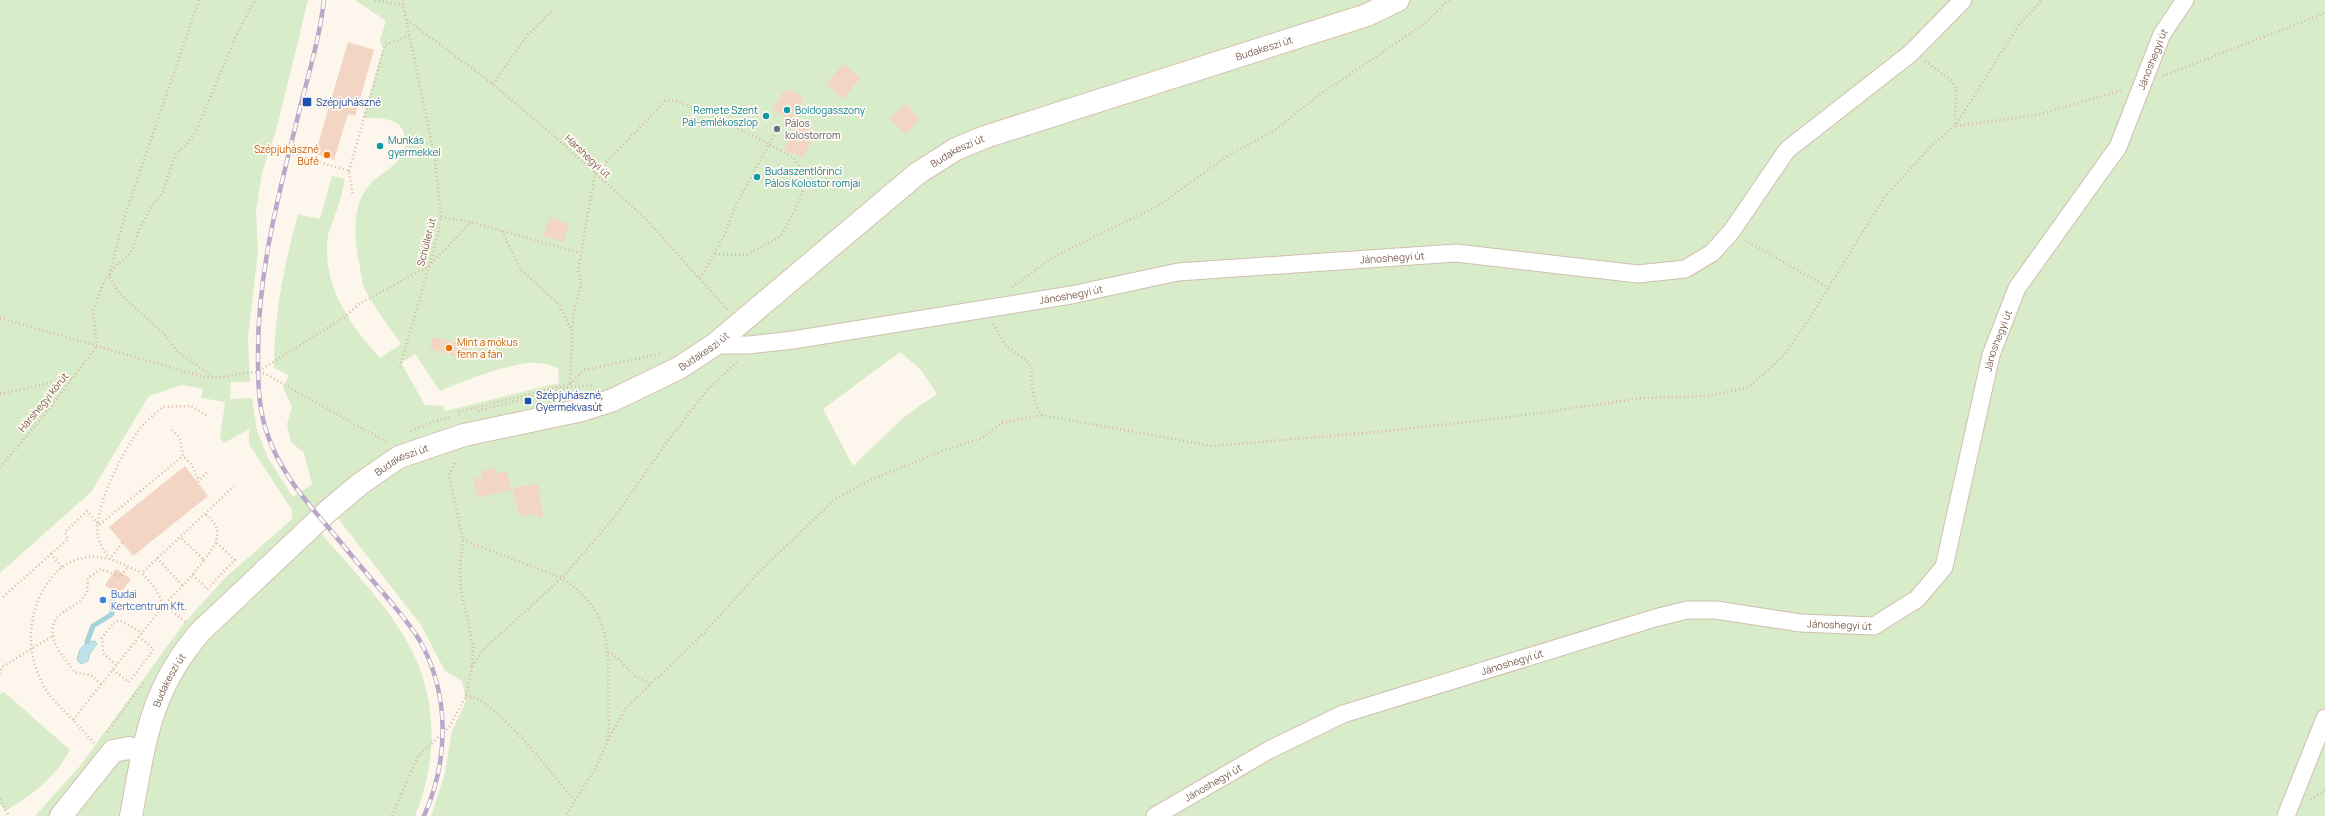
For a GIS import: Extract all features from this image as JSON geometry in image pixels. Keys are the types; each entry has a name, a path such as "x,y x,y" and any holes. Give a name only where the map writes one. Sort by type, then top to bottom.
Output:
{"main road":[{"name":"Budakeszi út","path":"131,816 147,730 168,676 185,648 201,631 328,512 382,467 417,450 464,435 582,410 613,400 679,368 714,345 901,186 928,166 956,149 993,134 1367,15 1398,0"},
{"path":"62,816 113,751 129,748 143,752"}],"street":[{"name":"Jánoshegyi út","path":"714,345 749,345 793,340 1072,295 1178,272 1456,253 1638,274 1685,269 1712,253 1731,232 1787,150 1911,53 1963,0"},
{"name":"Jánoshegyi út","path":"1155,816 1269,750 1343,714 1655,618 1687,610 1716,610 1801,623 1874,626 1918,599 1944,567 1991,355 2017,288 2118,147 2162,34 2185,0"},
{"path":"739,324 749,345"},
{"path":"2286,816 2325,718"}],"path":[{"path":"199,0 124,218 109,276 119,293 161,331 178,352 215,378"},
{"path":"97,346 93,311 105,278 109,276 116,265 126,258 133,248 138,230 152,206 163,192 175,155 188,143 197,129 236,36 254,0"},
{"path":"375,0 403,5"},
{"name":"Schüller út","path":"400,367 429,266 441,217 435,160 403,5 404,0"},
{"path":"1008,291 1017,282 1055,256 1156,207 1229,155 1275,130 1319,95 1424,24 1449,0"},
{"path":"566,816 574,800 598,762 607,742 626,708 703,634 757,574 835,498 873,479 942,451 982,438 1000,423 1040,415 1212,446 1377,432 1495,419 1643,398 1709,396 1749,387 1784,355 1829,288 1884,198 1932,145 1955,126 2019,25 2042,0"},
{"path":"492,84 526,37 553,10"},
{"name":"Hárshegyi út","path":"407,20 492,84 552,134 645,218 700,278 739,324"},
{"path":"353,196 349,171 385,45 410,35"},
{"path":"1911,53 1919,59 1928,62 1937,72 1951,80 1956,89 1955,126"},
{"path":"432,422 459,416 458,412 570,384 572,331 581,282 578,270 580,253 596,174 666,100 674,99 692,108 701,109 793,157 805,175 802,195 781,236 746,255 714,254"},
{"path":"700,278 724,236 736,207 775,133"},
{"path":"293,154 349,171"},
{"path":"441,217 471,222 580,253"},
{"path":"258,372 346,316 359,304 429,266 471,222"},
{"path":"502,231 521,270 559,304 572,331"},
{"path":"1731,232 1829,288"},
{"path":"986,308 998,334 1006,346 1027,362 1032,368 1031,376 1036,406 1040,415"},
{"path":"0,318 204,377 215,378 232,374 258,372 279,380 386,442"},
{"path":"472,666 485,648 562,578 618,514 666,443 708,389 735,364 749,345"},
{"name":"Hárshegyi körút","path":"0,467 97,346"},
{"path":"0,394 72,378"},
{"path":"110,559 98,536 102,504 113,474 141,427 163,406 191,406 208,416"},
{"path":"172,430 180,438 183,456 192,465 198,482 207,472"},
{"path":"99,525 183,456"},
{"path":"392,816 418,756 450,726 466,696 472,666 473,646 461,590 460,567 463,540 449,475 454,461 459,458"},
{"path":"142,573 234,486"},
{"path":"3,597 68,538 65,532 87,512 99,525"},
{"path":"73,720 164,605 193,575 214,548 218,536 217,529 212,518 204,513"},
{"path":"180,537 204,560"},
{"path":"463,540 562,578 580,593 596,614 606,636 608,653 607,742"},
{"path":"193,575 206,589 236,560 216,542"},
{"path":"110,559 122,543"},
{"path":"51,554 62,567"},
{"path":"97,746 41,682 31,650 32,627 39,598 49,579 66,564 88,557 110,559 142,573 155,588 164,605 187,623"},
{"path":"157,558 183,586"},
{"path":"102,684 91,675 74,672 57,647 54,635 55,621 64,610 78,602 87,591 88,578 101,569 120,576 128,566"},
{"path":"116,665 103,653 102,638 115,621 122,621 142,633"},
{"path":"0,674 2,667 54,635"},
{"path":"113,670 129,682 154,649 139,637"},
{"path":"608,653 613,654 635,676 651,684"},
{"path":"466,696 472,696 483,702 522,738 574,800"},
{"path":"0,799 9,816"}],"green space":[{"path":"0,0 308,0 277,127 262,173 256,211 258,252 248,337 250,382 231,382 230,399 252,398 257,431 268,458 293,497 312,484 304,453 291,442 287,424 292,407 283,388 289,375 274,368 274,348 278,309 288,252 298,214 320,219 332,176 345,179 328,235 327,253 333,286 348,317 380,358 401,344 364,288 356,245 355,233 357,210 360,200 373,181 394,165 402,155 405,143 402,128 392,121 378,118 363,118 383,48 380,40 386,21 355,0 2325,0 2325,816 431,816 445,773 452,731 466,701 462,681 445,671 421,625 336,516 319,531 364,583 396,624 416,659 424,681 429,703 431,748 423,794 415,816 35,816 80,766 185,622 225,578 292,519 292,510 249,444 249,429 224,443 220,438 225,402 201,398 203,389 182,385 149,396 91,492 0,573","holes":["900,352 921,370 937,394 904,417 853,466 823,409","415,354 440,391 489,372 528,363 538,363 558,368 559,383 445,411 443,406 425,405 401,363"]},
{"path":"4,692 70,750 50,778 34,792 5,811 0,804 0,694"}],"water":[{"path":"95,641 97,644 90,653 88,661 81,664 77,660 80,649 87,642"}],"building":[{"path":"348,42 374,50 355,116 348,114 334,160 315,154"},
{"path":"843,64 860,78 843,99 826,84"},
{"path":"790,90 800,95 803,101 793,121 773,110 783,92"},
{"path":"906,104 920,119 905,134 890,119"},
{"path":"798,122 810,128 813,135 803,158 784,149"},
{"path":"550,217 569,224 563,242 543,236"},
{"name":"Mint a mókus fenn a fán","path":"433,337 469,346 466,359 430,349"},
{"path":"185,466 208,496 133,556 109,527"},
{"path":"494,468 496,474 507,471 511,490 478,498 473,479 482,477 481,471"},
{"path":"538,484 543,518 529,514 520,517 512,488"},
{"path":"116,569 131,579 119,595 105,585"}],"waterway":[{"path":"87,642 93,626 112,614 112,601"}],"railway":[{"path":"324,0 317,39 293,134 266,258 259,321 258,380 260,399 265,427 270,442 283,468 308,504 408,623 420,641 430,662 437,683 443,728 442,750 438,773 424,816"}],"place":[{"name":"Szépjuhászné","path":"307,102"},
{"name":"Boldogasszony","path":"787,110"},
{"name":"Remete Szent Pál-emlékoszlop","path":"766,116"},
{"name":"Pálos kolostorrom","path":"777,129"},
{"name":"Munkás gyermekkel","path":"380,146"},
{"name":"Szépjuhászné Büfé","path":"327,155"},
{"name":"Budaszentlőrinci Pálos Kolostor romjai","path":"757,177"},
{"name":"Mint a mókus fenn a fán","path":"449,348"},
{"name":"Szépjuhászné, Gyermekvasút","path":"528,401"},
{"name":"Budai Kertcentrum Kft.","path":"103,600"}]}
